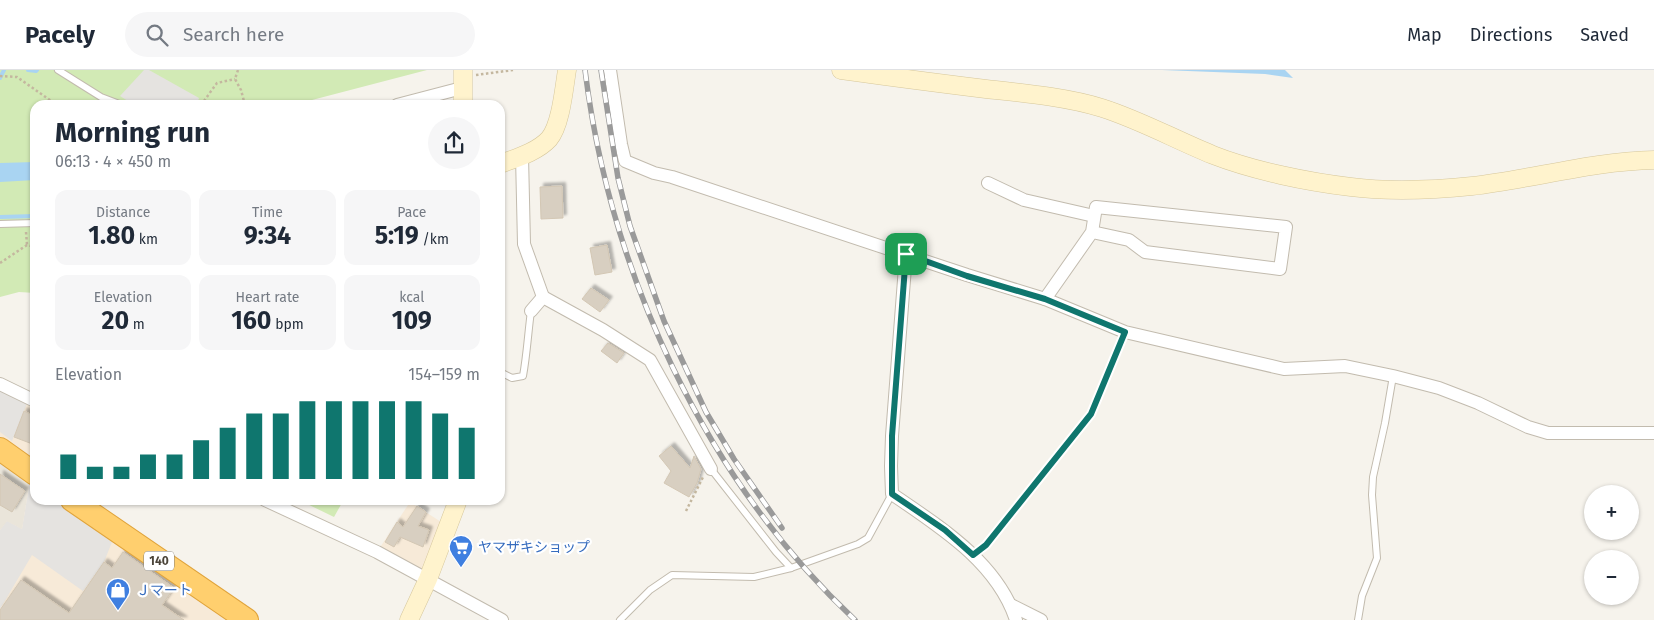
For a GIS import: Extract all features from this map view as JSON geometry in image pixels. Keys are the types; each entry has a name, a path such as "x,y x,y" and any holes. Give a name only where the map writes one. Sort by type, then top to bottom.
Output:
{"highway":[{"path":"0,449 30,470"},
{"name":"140","path":"79,505 241,618"}],"street":[{"path":"505,162 522,156 550,138 561,104 567,70"},
{"path":"610,70 626,161 654,173 672,177 906,254 967,276 1045,299 1125,332 1284,369 1345,366 1393,376 1447,391 1478,403 1528,427 1548,433 1654,433"},
{"path":"842,70 1041,96 1101,107 1136,120 1214,156 1264,170 1352,187 1437,189 1473,186 1635,160 1654,160"},
{"path":"414,100 463,85"},
{"path":"522,156 524,244 543,297 604,330 650,360 711,470"},
{"path":"988,183 1024,200 1094,216"},
{"path":"1045,299 1092,232 1096,207 1286,227 1280,269 1145,252 1129,240 1092,232"},
{"path":"906,254 892,436 892,494 945,530 973,555 990,574 1011,605 1016,620"},
{"path":"531,311 543,297"},
{"path":"0,384 30,399"},
{"path":"276,505 343,535 502,620"},
{"path":"409,620 428,579 456,505"},
{"path":"1011,605 1041,620"}],"lane":[{"path":"58,70 110,100"},
{"path":"1635,160 1654,165"},
{"path":"0,224 30,224"},
{"path":"505,374 512,378 523,376 531,311"},
{"path":"973,555 986,545 1091,414 1125,332"},
{"path":"1358,620 1362,596 1377,558 1372,495 1373,477 1393,376"},
{"path":"711,470 776,552 791,568"},
{"path":"620,620 650,590 672,575 754,577 791,568 858,544 868,538 892,494"}],"path":[{"path":"205,100 217,84 234,78 238,70"},
{"path":"463,85 514,70"},
{"path":"0,76 17,77 51,100"},
{"path":"234,78 241,90 244,100"},
{"path":"25,224 27,245"},
{"path":"0,263 27,245 30,246"},
{"path":"686,511 703,476 711,470"}],"shaded area":[{"path":"144,70 149,70 199,98 198,100 126,100 120,96"},
{"path":"0,384 30,399 30,470 0,449"},
{"path":"0,388 28,401 12,441 0,432"},
{"path":"0,463 30,480 22,530 0,530"},
{"path":"30,480 30,505 65,505 231,620 0,620 0,530 7,521 22,529"},
{"path":"30,480 30,505 63,505 112,542 104,562 83,591 32,555 0,609 0,530 7,521 22,529"},
{"path":"408,505 415,505 449,527 428,579 377,552"}],"green space":[{"path":"0,70 427,70 312,100 30,100 30,293 19,292 0,297"},
{"path":"309,505 341,505 334,517"}],"water":[{"path":"1162,70 1285,70 1293,78 1265,74"},
{"path":"30,162 30,180 0,182 0,163"}],"building":[{"path":"562,186 563,218 541,219 540,187"},
{"path":"607,245 612,272 595,275 590,248"},
{"path":"591,288 609,300 600,312 582,299"},
{"path":"608,343 624,353 617,363 601,351"},
{"path":"24,411 30,414 30,443 14,437"},
{"path":"671,446 690,468 694,456 701,469 697,483 689,497 664,483 671,471 659,456"},
{"path":"0,474 25,491 12,512 0,505"},
{"path":"417,506 426,512 418,526 429,530 423,547 400,537 394,547 385,542 397,522 403,527"},
{"path":"123,552 174,588 162,605 184,620 0,620 0,610 21,580 69,613 104,562 112,568"}],"waterway":[{"path":"0,78 4,70"},
{"path":"28,70 37,70"},
{"path":"0,217 30,216"}],"railway":[{"path":"585,70 598,146 617,222 642,296 673,368 710,438 753,503 801,564 855,620"},
{"path":"601,70 618,178 630,226 664,321 706,412 734,459 782,528"}],"place":[{"name":"ヤマザキショップ","path":"461,568"},
{"name":"Ｊマート","path":"118,611"}],"route":[{"path":"906,254 967,276 1045,299 1125,332 1091,414 986,545 973,555 945,530 892,494 892,436 906,254"}]}
